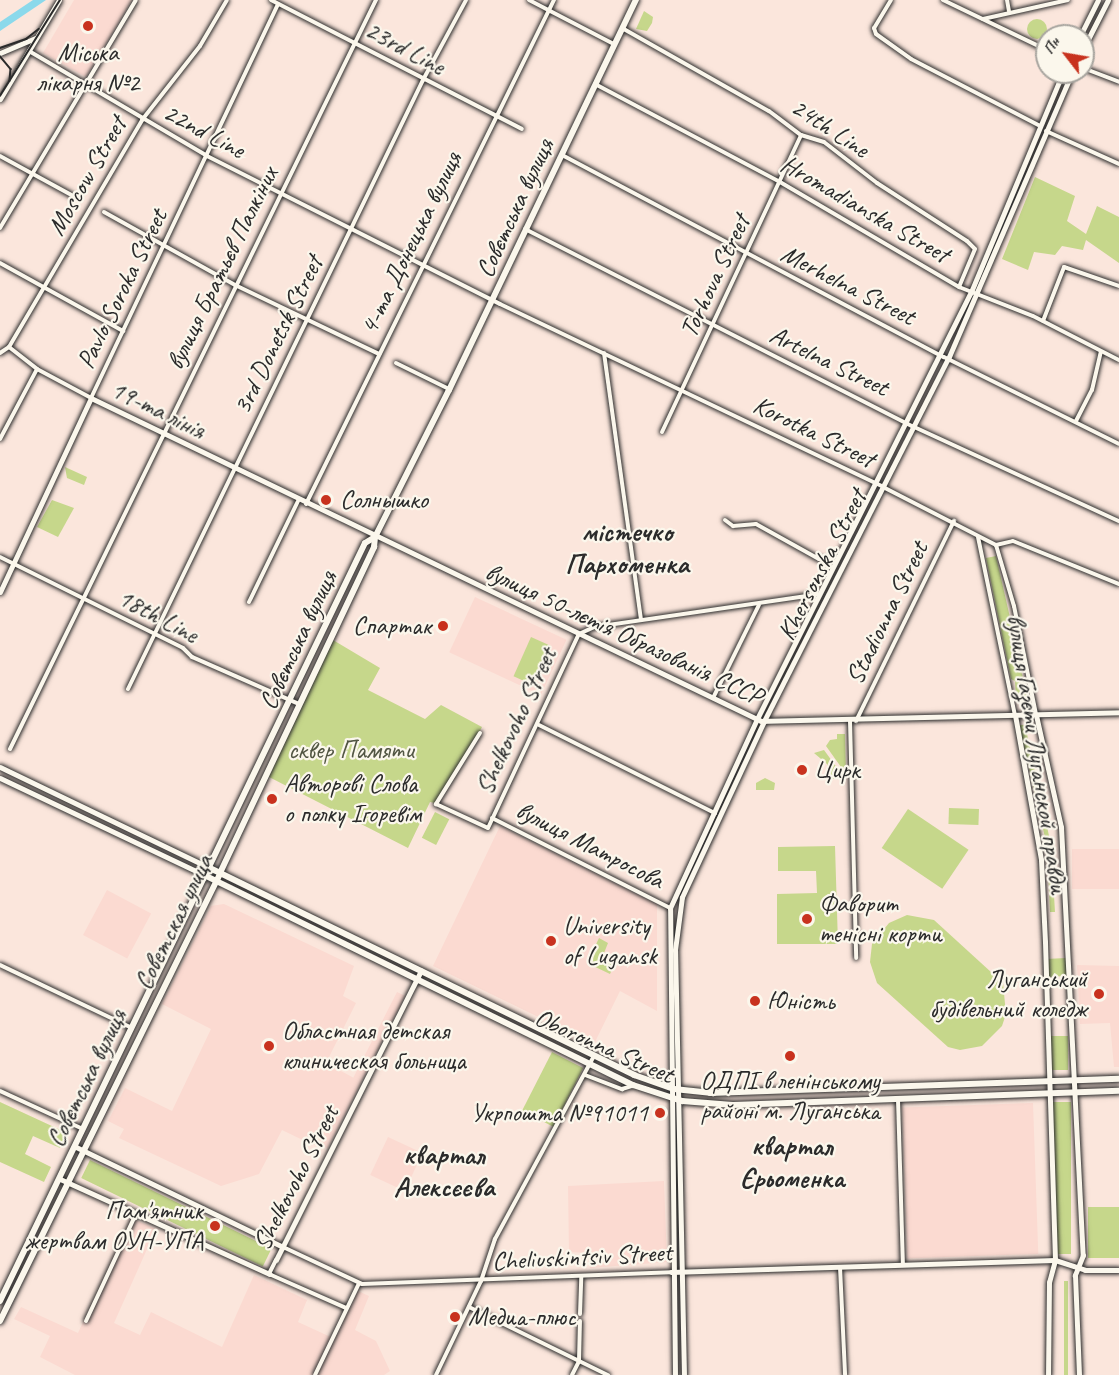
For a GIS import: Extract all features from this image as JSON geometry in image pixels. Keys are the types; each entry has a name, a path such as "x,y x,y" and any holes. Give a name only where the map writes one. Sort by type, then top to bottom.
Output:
{"main road":[{"name":"Совєтська вулиця","path":"0,1301 291,701 365,543 375,537 449,390 636,0"},
{"name":"Советская улица","path":"0,1321 220,873 374,547 375,537"},
{"name":"Oboronna Street","path":"210,868 594,1056 671,1088 710,1093 1119,1078"},
{"name":"Oboronna Street","path":"206,876 591,1065 633,1085 671,1098 733,1105 1119,1091"}],"street":[{"path":"0,99 59,0"},
{"path":"0,228 136,0"},
{"name":"Moscow Street","path":"9,347 142,120 200,46 227,0"},
{"name":"23rd Line","path":"271,0 522,129"},
{"name":"вулиця Братьєв Палкіних","path":"10,749 376,0"},
{"name":"3rd Donetsk Street","path":"128,689 423,80 466,0"},
{"path":"529,0 614,44"},
{"name":"4-та Донецька вулиця","path":"306,504 554,0"},
{"path":"891,0 874,28 876,34 911,59 1041,127"},
{"path":"943,0 1035,44"},
{"path":"1007,0 1009,11"},
{"path":"983,19 1009,11 1068,0"},
{"path":"1086,24 1098,0"},
{"path":"1095,25 1108,0"},
{"name":"Pavlo Soroka Street","path":"0,592 278,4"},
{"name":"24th Line","path":"622,28 769,111 801,135 824,142 877,183 968,241 975,249 959,286"},
{"path":"0,53 37,37"},
{"name":"22nd Line","path":"29,51 85,83 142,120 207,156 493,301"},
{"path":"1095,73 1119,82"},
{"name":"Hromadianska Street","path":"596,84 780,182 959,286 1043,321 1119,360"},
{"name":"Khersonska Street","path":"675,1375 671,1272 670,908 757,719 971,292 1058,84"},
{"name":"Khersonska Street","path":"684,1375 680,1090 675,950 678,913 764,721 948,359 1067,84"},
{"path":"1046,131 1119,164"},
{"name":"Torhova Street","path":"662,432 748,255 801,135"},
{"name":"Merhelna Street","path":"561,155 940,355 1119,444"},
{"path":"0,156 73,196"},
{"path":"104,212 235,285 379,354"},
{"name":"Artelna Street","path":"525,229 912,426 1119,521"},
{"path":"0,263 123,331"},
{"path":"1043,321 1064,267 1119,286"},
{"name":"Korotka Street","path":"493,301 876,483 954,521 996,545 1013,541 1119,584"},
{"path":"0,354 9,347"},
{"name":"19-та лінія","path":"9,347 37,369 91,398 306,504"},
{"path":"1075,422 1092,390 1101,352"},
{"path":"604,353 641,619"},
{"path":"396,363 449,390"},
{"path":"0,439 37,369"},
{"path":"249,602 298,501"},
{"name":"вулиця 50-лєтія Образованія СССР","path":"306,504 764,721 853,721 1119,712"},
{"path":"725,520 733,526 756,524 819,559 837,562"},
{"name":"Stadionna Street","path":"853,721 954,521"},
{"name":"вулиця Газєти Луганской правди","path":"978,536 1015,715 1041,860 1055,1260 1049,1282 1048,1375"},
{"name":"вулиця Газєти Луганской правди","path":"996,545 1014,606 1061,827 1076,1080 1083,1256 1075,1275 1074,1318 1079,1375"},
{"name":"18th Line","path":"0,557 183,648 192,657 299,704"},
{"name":"Shelkovoho Street","path":"480,733 436,804 488,828 539,725 579,634 594,627 641,619 759,605 762,600 821,594"},
{"path":"713,698 759,605"},
{"path":"853,721 856,958"},
{"path":"539,725 715,813"},
{"path":"0,767 210,868"},
{"path":"0,778 206,876"},
{"name":"вулиця Матросова","path":"492,818 670,908"},
{"path":"0,964 132,1028"},
{"name":"Shelkovoho Street","path":"269,1274 421,970"},
{"path":"436,1375 481,1281 495,1239 594,1056"},
{"path":"585,1075 622,1089 633,1085"},
{"path":"0,1091 84,1130"},
{"path":"898,1098 903,1263"},
{"name":"Cheliuskintsiv Street","path":"76,1147 358,1283 481,1281 903,1263 1055,1260 1085,1270 1119,1270"},
{"path":"60,1179 346,1308"},
{"path":"86,1322 136,1214"},
{"path":"840,1267 845,1375"},
{"path":"580,1314 581,1276"},
{"path":"315,1375 358,1283"},
{"path":"469,1307 608,1375"},
{"path":"572,1375 579,1361 580,1321"}],"shaded area":[{"name":"Міська лікарня №2","path":"74,0 132,0 86,77 43,53"},
{"path":"475,597 567,640 541,695 449,652"},
{"name":"University of Lugansk","path":"500,826 657,904 657,1011 620,991 594,1044 433,966"},
{"path":"1072,849 1119,849 1119,889 1072,889"},
{"path":"107,890 151,913 127,959 83,935"},
{"name":"Областная детская клиническая больница","path":"224,904 354,966 343,996 356,1003 326,1063 354,1078 322,1144 313,1145 282,1130 259,1174 221,1186 119,1138 124,1129 108,1121 125,1088 172,1111 211,1029 162,1004 211,906"},
{"name":"Луганський будівельний коледж","path":"1077,965 1119,966 1119,1067 1114,1067 1110,1023 1080,1024"},
{"path":"397,992 405,996 327,1148 319,1144"},
{"path":"1033,1103 1038,1254 907,1258 902,1108"},
{"path":"388,1137 422,1153 405,1191 370,1175"},
{"path":"664,1181 667,1262 590,1268 589,1253 569,1252 568,1186"},
{"path":"131,1218 156,1229 114,1323 140,1335 151,1312 222,1347 254,1275 307,1300 298,1322 335,1339 358,1291 369,1296 355,1330 376,1341 390,1371 384,1375 75,1375 40,1357 50,1336 14,1319 21,1307 78,1333"}],"green space":[{"path":"644,11 653,17 647,31 636,29"},
{"path":"1037,19 1045,24 1035,24 1035,38 1030,36 1027,29 1030,22"},
{"path":"1035,177 1075,196 1067,221 1086,234 1097,206 1119,217 1119,263 1086,240 1083,250 1062,246 1055,255 1034,252 1028,270 1002,259"},
{"path":"65,467 87,477 84,485 67,478"},
{"path":"52,500 74,508 58,537 37,527"},
{"path":"996,556 1027,697 1016,699 1015,681 1011,679 986,558"},
{"path":"531,637 551,646 534,685 514,676"},
{"name":"сквер Памяти","path":"333,640 380,668 368,690 425,719 441,705 482,727 462,765 435,803 430,802 408,848 269,777"},
{"path":"1019,725 1025,725 1051,845 1055,912 1050,912 1047,846"},
{"path":"837,734 845,734 846,774 826,746 830,740 837,739"},
{"path":"824,750 840,772 837,779 830,779 827,764 814,753"},
{"path":"765,778 775,783 774,790 756,790 756,783"},
{"path":"949,808 979,809 978,825 948,824"},
{"path":"908,809 969,850 942,889 882,848"},
{"path":"435,812 449,819 436,845 422,838"},
{"name":"Фаворит тенісні корти","path":"835,846 838,944 777,944 777,894 817,893 816,871 778,871 778,847"},
{"path":"907,915 934,920 1003,983 1006,1014 1002,1026 982,1046 960,1050 948,1047 877,983 870,962 872,944 889,923"},
{"path":"599,938 608,943 604,953 617,959 610,974 587,963"},
{"path":"1066,958 1067,976 1047,977 1046,959"},
{"path":"1049,1036 1068,1036 1068,1070 1049,1070"},
{"path":"552,1052 583,1068 553,1127 522,1111"},
{"path":"0,1102 67,1133 60,1148 33,1136 25,1154 51,1167 44,1182 0,1162"},
{"path":"1053,1102 1071,1102 1071,1254 1053,1254"},
{"path":"90,1160 272,1249 263,1267 81,1178"},
{"path":"1088,1207 1119,1207 1119,1258 1088,1258"},
{"path":"1064,1281 1068,1281 1068,1375 1064,1375"}],"water":[{"path":"33,0 46,0 0,31 0,22"}],"tram line":[{"path":"0,96 60,0"},
{"path":"0,48 26,39 39,29"},
{"path":"0,56 11,69 10,81"}],"place":[{"name":"Міська лікарня №2","path":"88,26"},
{"name":"Солнышко","path":"326,500"},
{"name":"Спартак","path":"443,626"},
{"name":"Цирк","path":"802,770"},
{"name":"Авторові Слова о полку Ігоревім","path":"272,799"},
{"name":"Фаворит тенісні корти","path":"807,919"},
{"name":"University of Lugansk","path":"551,941"},
{"name":"Луганський будівельний коледж","path":"1099,994"},
{"name":"Юність","path":"755,1001"},
{"name":"Областная детская клиническая больница","path":"269,1046"},
{"name":"ОДПІ в ленінському районі м. Луганська","path":"790,1056"},
{"name":"Укрпошта №91011","path":"660,1113"},
{"name":"Пам'ятник жертвам ОУН-УПА","path":"215,1226"},
{"name":"Медиа-плюс","path":"455,1317"}],"district":[{"name":"містечко Пархоменка","path":"627,548"},
{"name":"квартал Єрьоменка","path":"792,1162"},
{"name":"квартал Алексєєва","path":"444,1171"}]}
